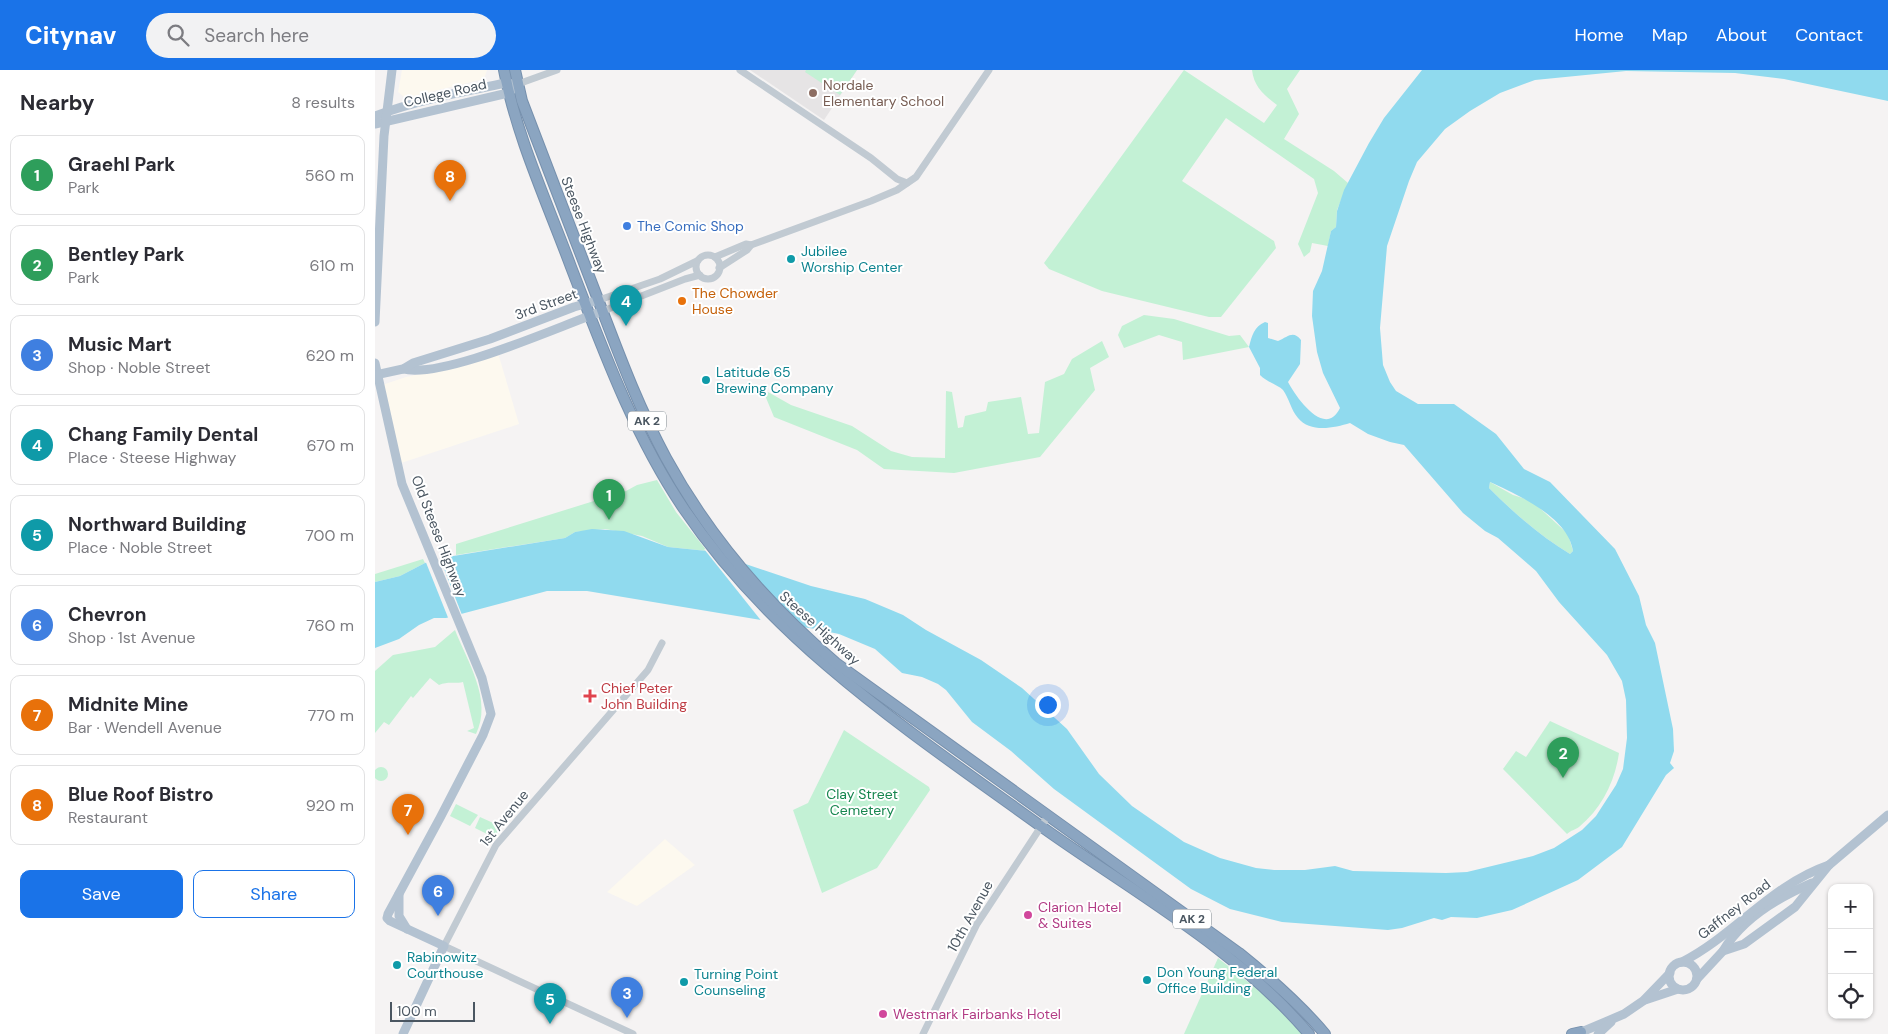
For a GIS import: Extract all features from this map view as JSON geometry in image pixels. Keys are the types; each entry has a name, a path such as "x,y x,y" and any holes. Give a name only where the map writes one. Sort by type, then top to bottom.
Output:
{"highway":[{"name":"Steese Highway","path":"504,70 511,108 585,304 634,420 653,458 699,530 739,579 796,639 868,700 1041,826 1212,946 1253,978 1298,1021 1308,1034"},
{"name":"Steese Highway","path":"515,70 522,101 637,402 667,459 714,534 765,597 808,639 859,681 1239,953 1303,1008 1325,1034"},
{"path":"1303,1008 1330,1034"}],"main road":[{"path":"375,322 383,156 392,70"},
{"name":"College Road","path":"375,116 386,116 518,84"},
{"name":"College Road","path":"375,124 386,116"},
{"path":"375,140 383,156"},
{"name":"3rd Street","path":"376,375 403,369 413,363 490,339 599,300"},
{"name":"3rd Street","path":"403,369 415,372 455,363 539,336 603,311"},
{"name":"Old Steese Highway","path":"375,363 376,375 402,484 466,644 487,691 491,714 479,743 399,894"},
{"name":"Gaffney Road","path":"1723,951 1743,944 1795,907 1829,865 1888,815"},
{"name":"Gaffney Road","path":"1682,962 1709,948 1755,908 1785,887 1815,870 1829,865"},
{"name":"Gaffney Road","path":"1697,979 1723,951 1731,938 1759,914 1786,894 1815,881"},
{"path":"399,894 387,918 444,946"},
{"path":"399,894 399,916 408,929"},
{"name":"1st Avenue","path":"403,1034 444,946"},
{"path":"1597,1034 1613,1020 1643,1001 1678,989 1689,988 1697,979 1693,967 1682,962 1673,966 1669,973 1643,1001"},
{"path":"1669,973 1670,981 1678,989"},
{"path":"1577,1034 1613,1020"}],"street":[{"name":"College Road","path":"518,84 557,70"},
{"path":"740,70 871,158 897,179 907,183"},
{"path":"751,245 747,250 719,268 716,275 711,278 700,275 696,267 697,262 705,255 715,257 746,244 751,245 871,201 916,177 989,70"},
{"path":"715,257 719,268"},
{"name":"3rd Street","path":"599,300 660,279 697,262"},
{"name":"3rd Street","path":"603,311 700,275"},
{"name":"1st Avenue","path":"444,946 496,845 648,670 662,643"},
{"name":"10th Avenue","path":"923,1034 977,924 1049,816"},
{"path":"444,946 633,1034"}],"shaded area":[{"path":"402,70 487,70 484,79 405,98 398,92"},
{"name":"Nordale Elementary School","path":"750,70 857,70 824,120"},
{"path":"498,353 519,424 398,464 379,386 406,377 454,367"},
{"path":"665,839 695,865 637,906 607,892"}],"green space":[{"path":"806,70 857,70 840,95 805,72"},
{"path":"1184,70 1264,123 1277,105 1257,86 1252,70 1300,70 1287,89 1299,114 1284,139 1334,171 1348,183 1337,210 1336,227 1331,231 1328,246 1312,243 1310,252 1304,257 1298,244 1318,193 1314,179 1226,118 1182,181 1274,241 1276,248 1221,317 1209,317 1102,291 1049,269 1044,263"},
{"path":"1144,315 1174,319 1229,336 1240,335 1249,347 1183,360 1182,342 1159,335 1124,348 1118,335 1122,326"},
{"path":"1102,341 1109,357 1090,368 1095,390 1040,457 954,473 884,469 857,450 774,417 764,393 768,392 791,405 852,426 891,451 912,457 945,458 946,391 952,392 958,428 963,427 965,416 986,411 988,402 1021,397 1028,434 1039,433 1045,382 1064,374 1072,359"},
{"path":"657,480 676,512 707,551 668,547 642,536 605,529 575,532 565,538 456,555 456,544"},
{"path":"1490,482 1513,495 1532,501 1568,534 1573,551 1570,554 1528,524 1489,488"},
{"path":"423,559 425,563 400,576 375,582 375,574"},
{"path":"455,630 480,694 482,708 476,734 467,731 474,728 463,682 439,685 430,678 413,698 411,696 389,725 384,722 375,733 375,671 393,655 435,647"},
{"path":"1550,721 1619,753 1611,784 1601,803 1587,820 1567,834 1503,769 1516,751 1526,757"},
{"name":"Clay Street Cemetery","path":"844,730 929,787 930,790 877,868 822,893 793,810 808,803"},
{"path":"378,767 384,767 388,774 384,781 378,781 374,777 374,771"},
{"path":"456,804 478,815 470,826 450,816"},
{"path":"480,817 502,827 493,837 475,828"},
{"path":"1218,958 1267,997 1302,1034 1184,1034"}],"water":[{"path":"1422,70 1888,70 1888,101 1784,79 1735,73 1626,71 1535,80 1500,93 1445,129 1417,162 1409,181 1387,246 1380,328 1383,365 1390,382 1396,391 1418,404 1454,404 1496,434 1524,469 1550,482 1615,549 1639,596 1646,625 1655,643 1673,729 1674,751 1670,763 1674,768 1666,775 1622,847 1578,880 1512,910 1477,918 1451,917 1442,920 1434,918 1402,928 1388,930 1282,922 1230,909 1191,889 1054,789 1011,751 972,722 946,690 938,684 922,677 902,673 875,649 839,634 815,629 587,591 547,591 446,618 434,618 419,625 399,639 375,648 375,582 400,576 425,563 441,558 565,538 575,532 592,529 624,531 668,547 707,551 811,586 865,599 903,615 981,660 1022,688 1067,729 1099,774 1132,806 1184,842 1220,858 1256,868 1274,870 1305,870 1335,866 1353,871 1446,873 1467,872 1533,856 1554,848 1582,830 1596,816 1616,785 1623,769 1627,738 1626,700 1622,681 1607,655 1559,602 1536,571 1498,538 1485,531 1463,513 1404,445 1368,434 1350,423 1323,428 1303,423 1296,415 1283,390 1260,375 1260,368 1249,347 1254,332 1258,326 1265,322 1268,323 1268,338 1278,341 1290,335 1298,337 1301,340 1300,364 1288,382 1304,405 1319,417 1327,419 1334,416 1340,408 1323,373 1317,352 1312,316 1313,291 1322,271 1331,231 1336,227 1337,211 1344,190 1384,118","holes":["1490,482 1527,501 1552,518 1562,528 1569,539 1573,551 1570,554 1528,524 1489,488"]}],"pier":[{"path":"704,549 708,549 775,599 806,630 763,623"},
{"path":"439,556 462,615 449,620 425,560"}],"place":[{"name":"Nordale Elementary School","path":"813,93"},
{"name":"Blue Roof Bistro","path":"450,201"},
{"name":"The Comic Shop","path":"627,226"},
{"name":"Jubilee Worship Center","path":"791,259"},
{"name":"The Chowder House","path":"682,301"},
{"name":"Chang Family Dental","path":"626,326"},
{"name":"Latitude 65 Brewing Company","path":"706,380"},
{"name":"Graehl Park","path":"609,520"},
{"name":"Chief Peter John Building","path":"590,696"},
{"name":"Bentley Park","path":"1563,778"},
{"name":"Midnite Mine","path":"408,835"},
{"name":"Clarion Hotel & Suites","path":"1028,915"},
{"name":"Chevron","path":"438,916"},
{"name":"Rabinowitz Courthouse","path":"397,965"},
{"name":"Don Young Federal Office Building","path":"1147,980"},
{"name":"Turning Point Counseling","path":"684,982"},
{"name":"Westmark Fairbanks Hotel","path":"883,1014"},
{"name":"Music Mart","path":"627,1018"},
{"name":"Northward Building","path":"550,1024"}]}
